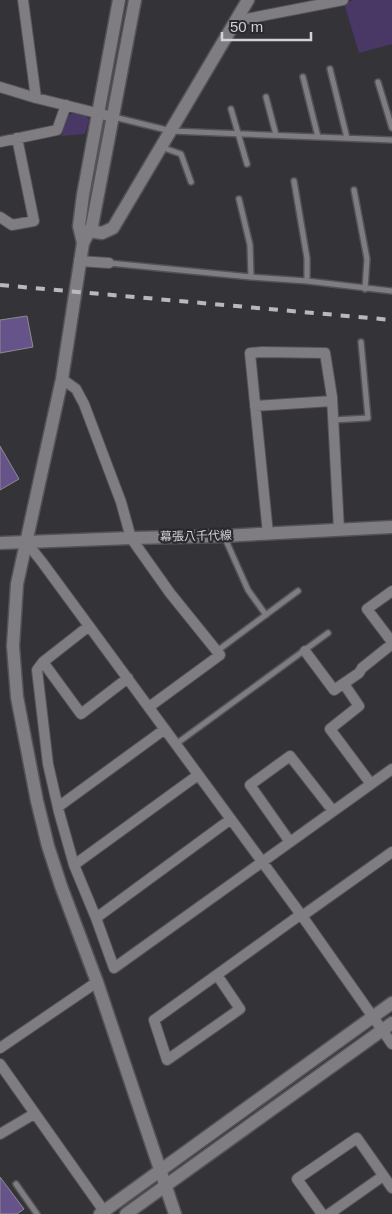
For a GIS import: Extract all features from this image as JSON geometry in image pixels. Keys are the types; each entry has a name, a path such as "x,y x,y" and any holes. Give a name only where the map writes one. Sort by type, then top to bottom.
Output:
{"street":[{"path":"23,0 36,98"},
{"path":"83,243 79,226 83,195 119,0"},
{"path":"134,0 92,226 83,243 79,261 62,379 17,584 13,646 17,697 30,767 48,846 97,982 175,1214"},
{"path":"89,231 104,233 113,228 248,0"},
{"path":"236,21 344,0"},
{"path":"0,87 113,117"},
{"path":"0,142 56,130 66,105"},
{"path":"0,217 12,224 34,220 18,138"},
{"path":"79,261 109,263"},
{"path":"268,534 250,353 262,352 325,353 332,401 339,530"},
{"path":"62,379 76,390 84,404 121,502 131,538 170,593 220,655 149,707"},
{"path":"255,406 332,401"},
{"name":"幕張八千代線","path":"0,543 224,536 392,527"},
{"path":"26,542 128,678 373,1017 387,1027 392,1044"},
{"path":"305,651 334,690 344,684 392,643 368,609 392,591"},
{"path":"89,626 43,662 37,670 48,764 58,807 74,865 114,968 392,769"},
{"path":"43,662 81,714 128,678"},
{"path":"344,684 360,706 330,729 371,784"},
{"path":"58,807 165,729"},
{"path":"290,842 250,785 277,765 290,756 333,811"},
{"path":"74,865 198,775"},
{"path":"96,918 231,819"},
{"path":"217,975 240,1009 167,1060 154,1020 217,975 392,852"},
{"path":"0,1048 97,982"},
{"path":"0,1064 103,1213 392,1003"},
{"path":"126,1214 387,1027"},
{"path":"0,1134 34,1114"},
{"path":"322,1214 297,1179 357,1138 392,1188"},
{"path":"329,1214 383,1176"}],"lane":[{"path":"330,68 347,138"},
{"path":"303,77 318,137"},
{"path":"378,82 392,128"},
{"path":"266,97 276,135"},
{"path":"231,109 247,164"},
{"path":"113,117 171,131 392,140"},
{"path":"161,147 181,154 191,182"},
{"path":"294,181 307,258 307,281"},
{"path":"354,190 367,259 365,289"},
{"path":"239,199 250,245 251,277"},
{"path":"109,263 307,281 392,291"},
{"path":"333,420 368,418 361,342"},
{"path":"224,536 248,590 266,615"},
{"path":"217,651 298,591"},
{"path":"176,744 328,633"},
{"path":"16,1184 36,1214"}],"shaded area":[{"path":"354,0 392,0 392,44 359,53 344,3"},
{"path":"73,113 85,114 89,120 85,134 61,136 68,116"}],"building":[{"path":"27,316 33,347 0,353 0,320"},
{"path":"0,446 19,479 0,490"},
{"path":"0,1177 24,1209 17,1214 0,1214"}],"railway":[{"path":"0,285 392,320"}]}
